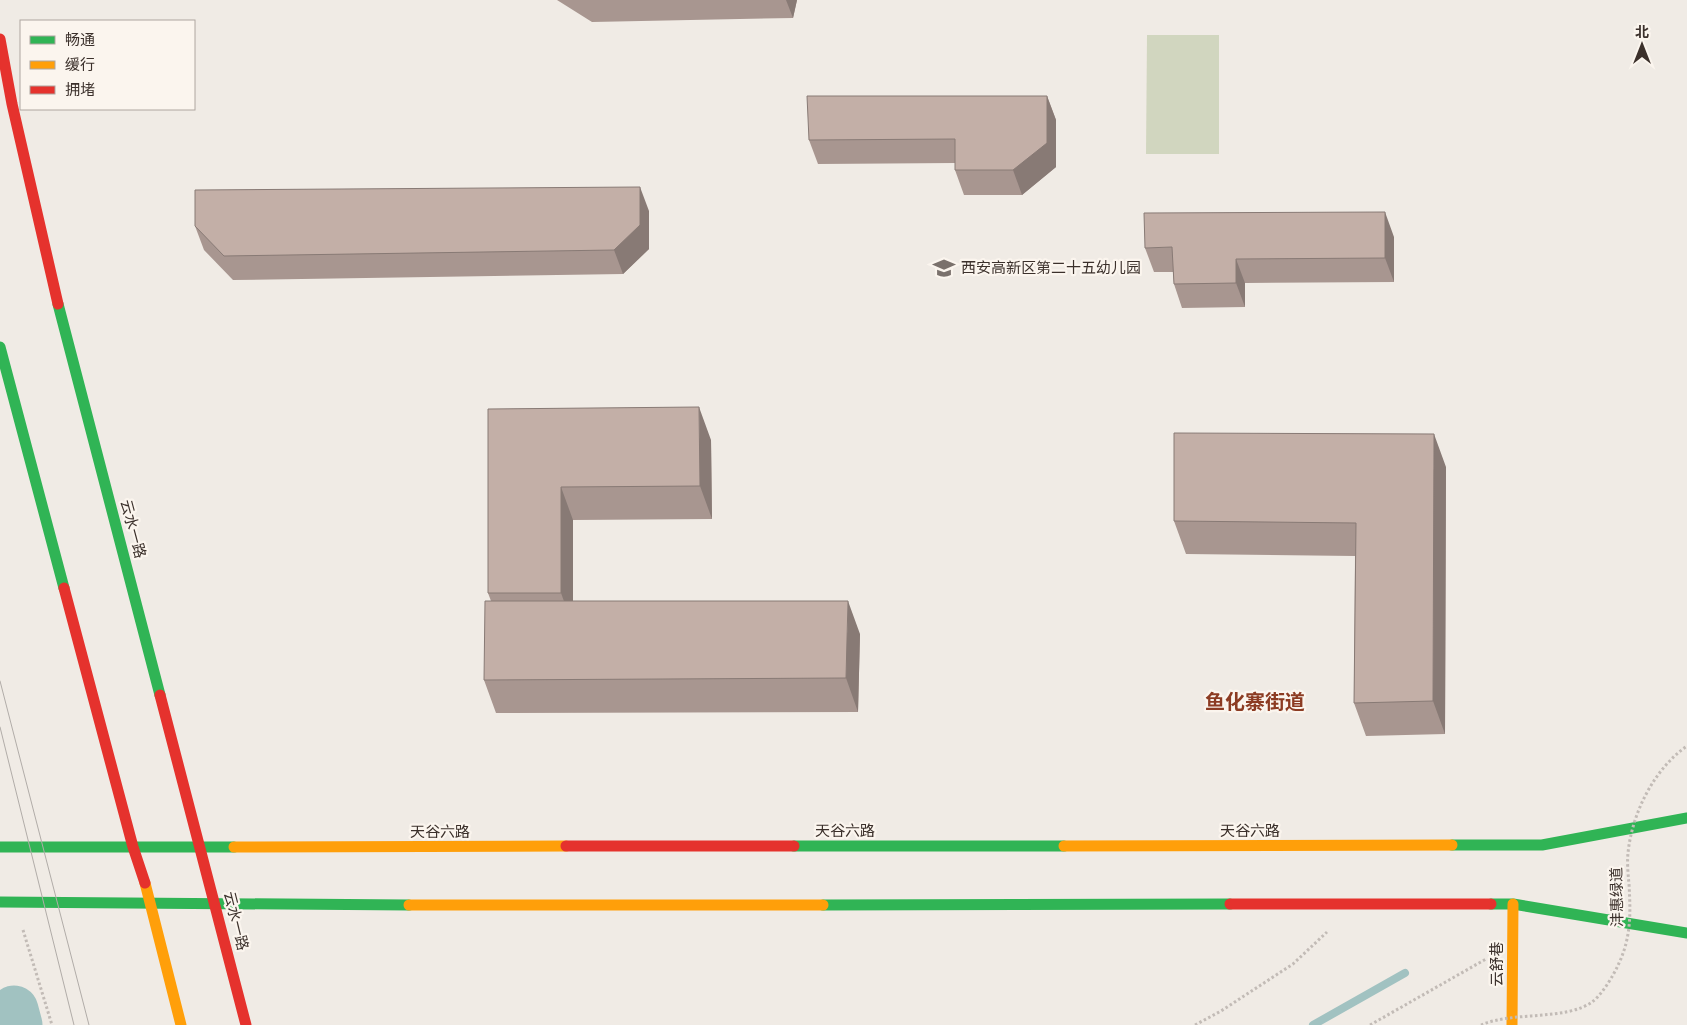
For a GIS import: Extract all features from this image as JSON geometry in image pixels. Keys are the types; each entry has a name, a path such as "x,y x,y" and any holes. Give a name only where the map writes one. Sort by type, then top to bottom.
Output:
{"main road":[{"name":"云水一路","path":"0,39 12,104 53,282 200,847 217,905 246,1025"},
{"path":"0,347 133,847 152,902 182,1025"},
{"name":"天谷六路","path":"0,847 1542,845 1687,818"},
{"path":"0,902 152,902 217,905 1513,904 1687,933"},
{"name":"云舒巷","path":"1512,1025 1513,904"}],"path":[{"name":"沣惠绿道","path":"1481,1025 1494,1020 1570,1010 1592,1002 1609,983 1623,958 1631,924 1628,854 1634,819 1649,789 1676,754 1687,746"},
{"path":"14,902 52,1025"},
{"path":"1195,1025 1221,1011 1293,964 1328,931"},
{"path":"1370,1025 1512,944"}],"green space":[{"path":"1147,35 1219,35 1219,154 1146,154"}],"building":[{"path":"807,96 1047,96 1047,143 1013,170 955,170 955,139 809,140"},
{"path":"640,187 640,225 614,250 224,256 195,226 195,190"},
{"path":"1385,212 1385,258 1236,259 1236,283 1174,284 1172,247 1145,248 1144,213"},
{"path":"699,407 700,486 561,487 561,593 488,593 488,409"},
{"path":"1174,433 1434,434 1433,701 1354,703 1356,523 1174,521"},
{"path":"485,601 848,601 846,678 484,680"}],"waterway":[{"path":"1313,1025 1405,973"},
{"path":"14,1010 18,1025"}],"tram line":[{"path":"0,681 89,1025"},
{"path":"0,727 74,1025"}],"traffic: fast":[{"path":"58,304 160,695"},
{"path":"0,347 64,588"},
{"path":"1452,845 1542,845 1687,818"},
{"path":"794,846 1064,846"},
{"path":"0,847 234,847"},
{"path":"0,902 409,905"},
{"path":"823,905 1230,904"},
{"path":"1491,904 1513,904 1687,933"}],"traffic: slow":[{"path":"1064,846 1452,845"},
{"path":"234,847 566,846"},
{"path":"145,883 181,1025"},
{"path":"1512,1025 1513,904"},
{"path":"409,905 823,905"}],"traffic: jam":[{"path":"0,39 12,104 58,304"},
{"path":"64,588 133,847 145,883"},
{"path":"160,695 246,1025"},
{"path":"566,846 794,846"},
{"path":"1230,904 1491,904"}],"place":[{"name":"西安高新区第二十五幼儿园","path":"944,268"}],"district":[{"name":"鱼化寨街道","path":"1255,702"}]}
